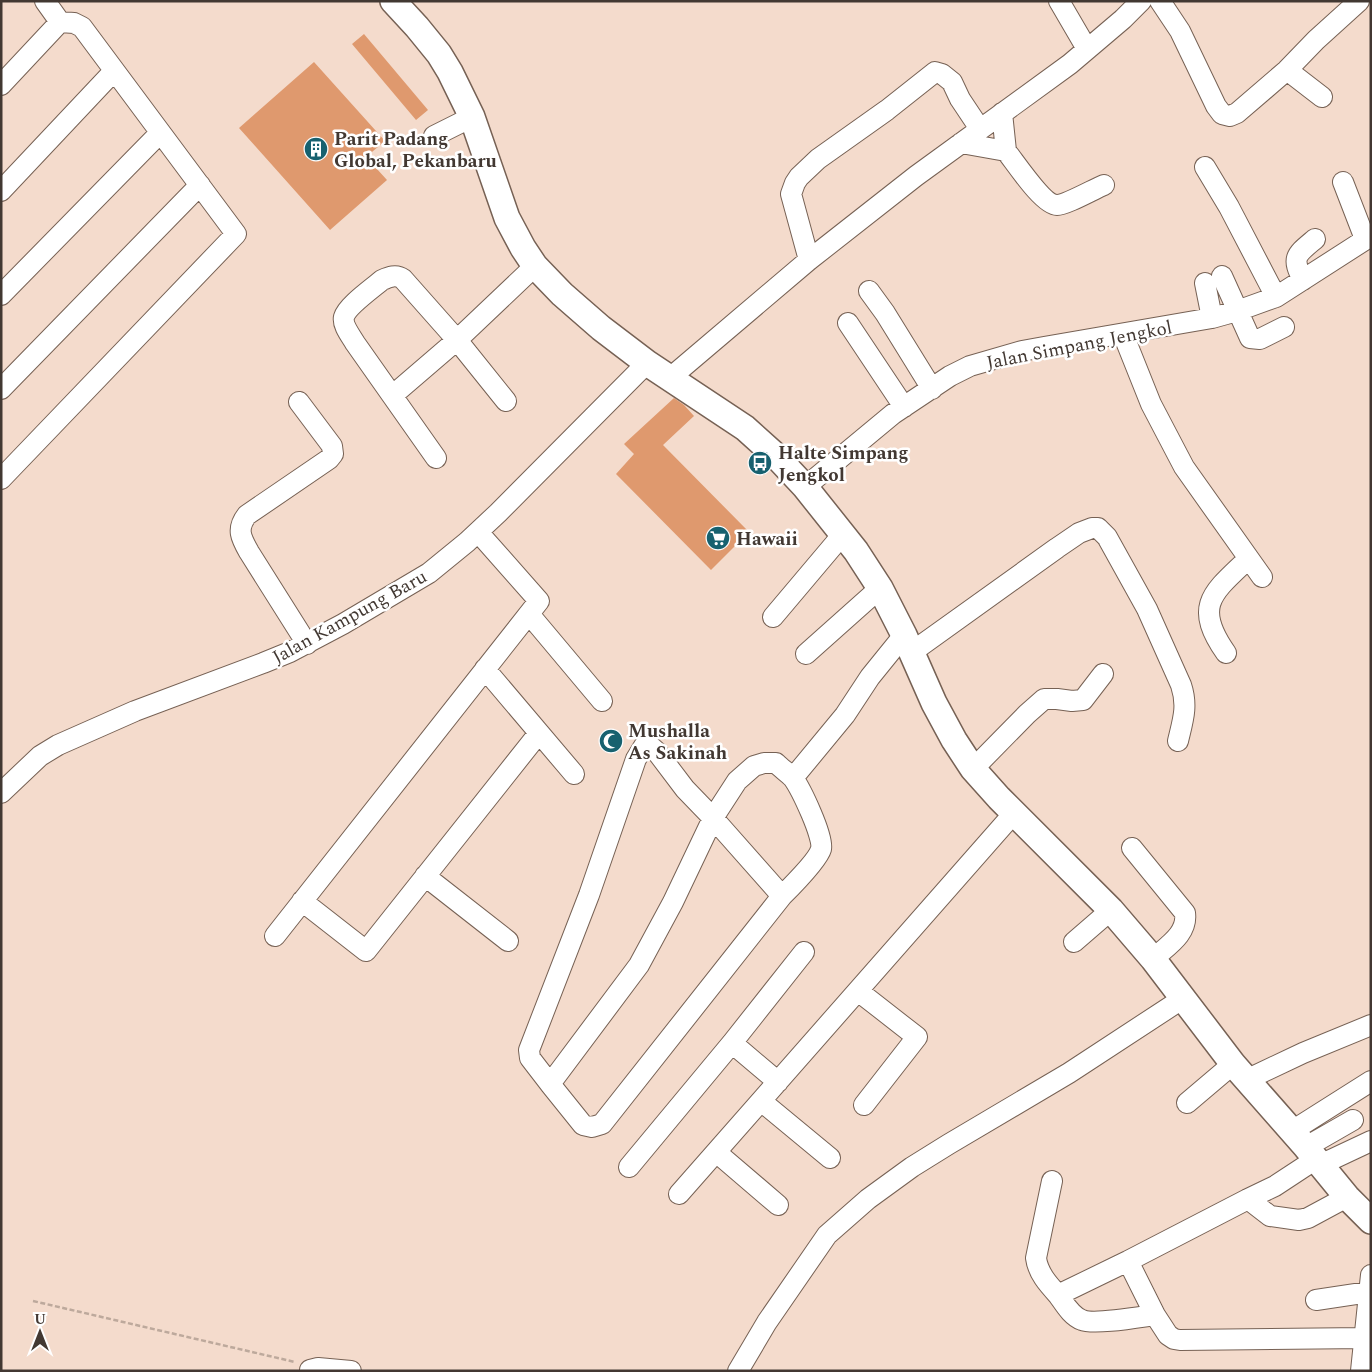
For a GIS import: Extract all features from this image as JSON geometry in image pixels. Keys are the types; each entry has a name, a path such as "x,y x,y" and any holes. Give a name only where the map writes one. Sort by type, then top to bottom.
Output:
{"main road":[{"path":"393,1 439,54 450,72 472,117 507,218 535,266 580,311 647,363 744,428 776,455 805,487 843,534 880,588 943,720 973,769 999,798 1111,910 1153,959 1239,1072 1347,1197 1371,1221"}],"street":[{"path":"45,1 60,22"},
{"path":"1059,1 1087,49"},
{"path":"670,378 809,260 916,176 1070,64 1141,1"},
{"path":"1160,1 1180,32 1214,102 1224,115 1230,116 1237,113 1287,70 1316,40 1359,1"},
{"path":"1366,1 1371,12"},
{"path":"1,479 236,234 82,27 74,23 60,22"},
{"path":"1,86 60,22"},
{"path":"1287,70 1322,97"},
{"path":"1,191 114,71"},
{"path":"809,260 791,194 799,177 818,159 887,110 935,72 942,74 952,82 960,99 980,129"},
{"path":"1002,113 1006,151 1044,199 1055,205 1063,204 1104,185"},
{"path":"434,136 472,117"},
{"path":"1,295 160,132"},
{"path":"961,143 1006,151"},
{"path":"1205,166 1276,297"},
{"path":"1342,182 1368,238"},
{"path":"1,389 200,186"},
{"name":"Jalan Simpang Jengkol","path":"805,487 881,424 950,376 963,370 989,360 1044,347 1212,318 1238,311 1276,297 1368,238"},
{"path":"1303,280 1296,264 1297,256 1315,239"},
{"path":"393,395 457,340 535,266"},
{"path":"436,458 345,325 344,317 348,310 382,280 391,276 403,279 457,340 506,401"},
{"path":"1212,318 1213,280 1238,311 1250,338 1260,340 1284,327"},
{"path":"869,291 885,313 932,389"},
{"path":"848,323 904,407"},
{"path":"1123,334 1151,404 1184,467 1262,577"},
{"name":"Jalan Kampung Baru","path":"1,793 40,756 58,745 135,711 263,663 307,644 429,572 453,555 478,532 647,363"},
{"path":"299,402 332,446 333,454 329,460 247,515 242,521 240,531 248,552 307,644"},
{"path":"793,778 845,715 870,677 908,644 1057,548 1086,530 1094,528 1098,528 1107,537 1147,609 1181,685 1186,707 1178,741"},
{"path":"274,936 539,601 478,532"},
{"path":"773,616 843,534"},
{"path":"1226,653 1212,631 1209,623 1208,607 1221,584 1248,559"},
{"path":"806,654 880,588"},
{"path":"529,614 602,701"},
{"path":"485,669 574,774"},
{"path":"973,769 1026,714 1044,699 1072,702 1083,700 1103,674"},
{"path":"302,901 366,951 539,733"},
{"path":"550,1084 640,965 713,818 737,781 754,766 764,763 776,763 793,778 819,831 822,848 809,867 782,896 602,1124 592,1127 583,1125 550,1084 530,1058 529,1050 589,895 636,759 644,746 649,745 657,752 685,789 713,818 782,896"},
{"path":"679,1194 1014,813"},
{"path":"1132,848 1186,913 1186,924 1180,935 1153,959"},
{"path":"426,876 508,941"},
{"path":"1074,942 1111,910"},
{"path":"629,1167 732,1043 804,952"},
{"path":"858,991 917,1037 864,1105"},
{"path":"738,1371 767,1322 828,1235 868,1199 912,1167 1069,1073 1182,999"},
{"path":"1187,1103 1239,1072 1303,1054 1371,1025"},
{"path":"732,1043 778,1082"},
{"path":"1058,1295 1275,1186 1371,1081"},
{"path":"761,1101 830,1158"},
{"path":"1308,1150 1353,1120"},
{"path":"1308,1150 1371,1141"},
{"path":"716,1152 778,1205"},
{"path":"1052,1181 1036,1258 1040,1273 1048,1285 1072,1313 1082,1321 1100,1322 1155,1316"},
{"path":"1248,1198 1270,1216 1299,1220 1308,1218 1347,1197"},
{"path":"1128,1261 1155,1316 1168,1335 1174,1339 1365,1338"},
{"path":"1316,1300 1370,1283 1361,1371"},
{"path":"310,1370 318,1368 351,1371"}],"path":[{"path":"34,1301 295,1362 310,1370"}],"building":[{"path":"364,34 428,110 416,120 352,44"},
{"name":"Parit Padang Global, Pekanbaru","path":"314,62 385,141 366,157 387,180 330,230 239,128"},
{"path":"674,398 694,416 663,445 749,532 711,570 616,474 634,454 624,444"}],"place":[{"name":"Parit Padang Global, Pekanbaru","path":"316,149"},
{"name":"Halte Simpang Jengkol","path":"760,463"},
{"name":"Hawaii","path":"718,538"},
{"name":"Mushalla As Sakinah","path":"611,741"}]}
